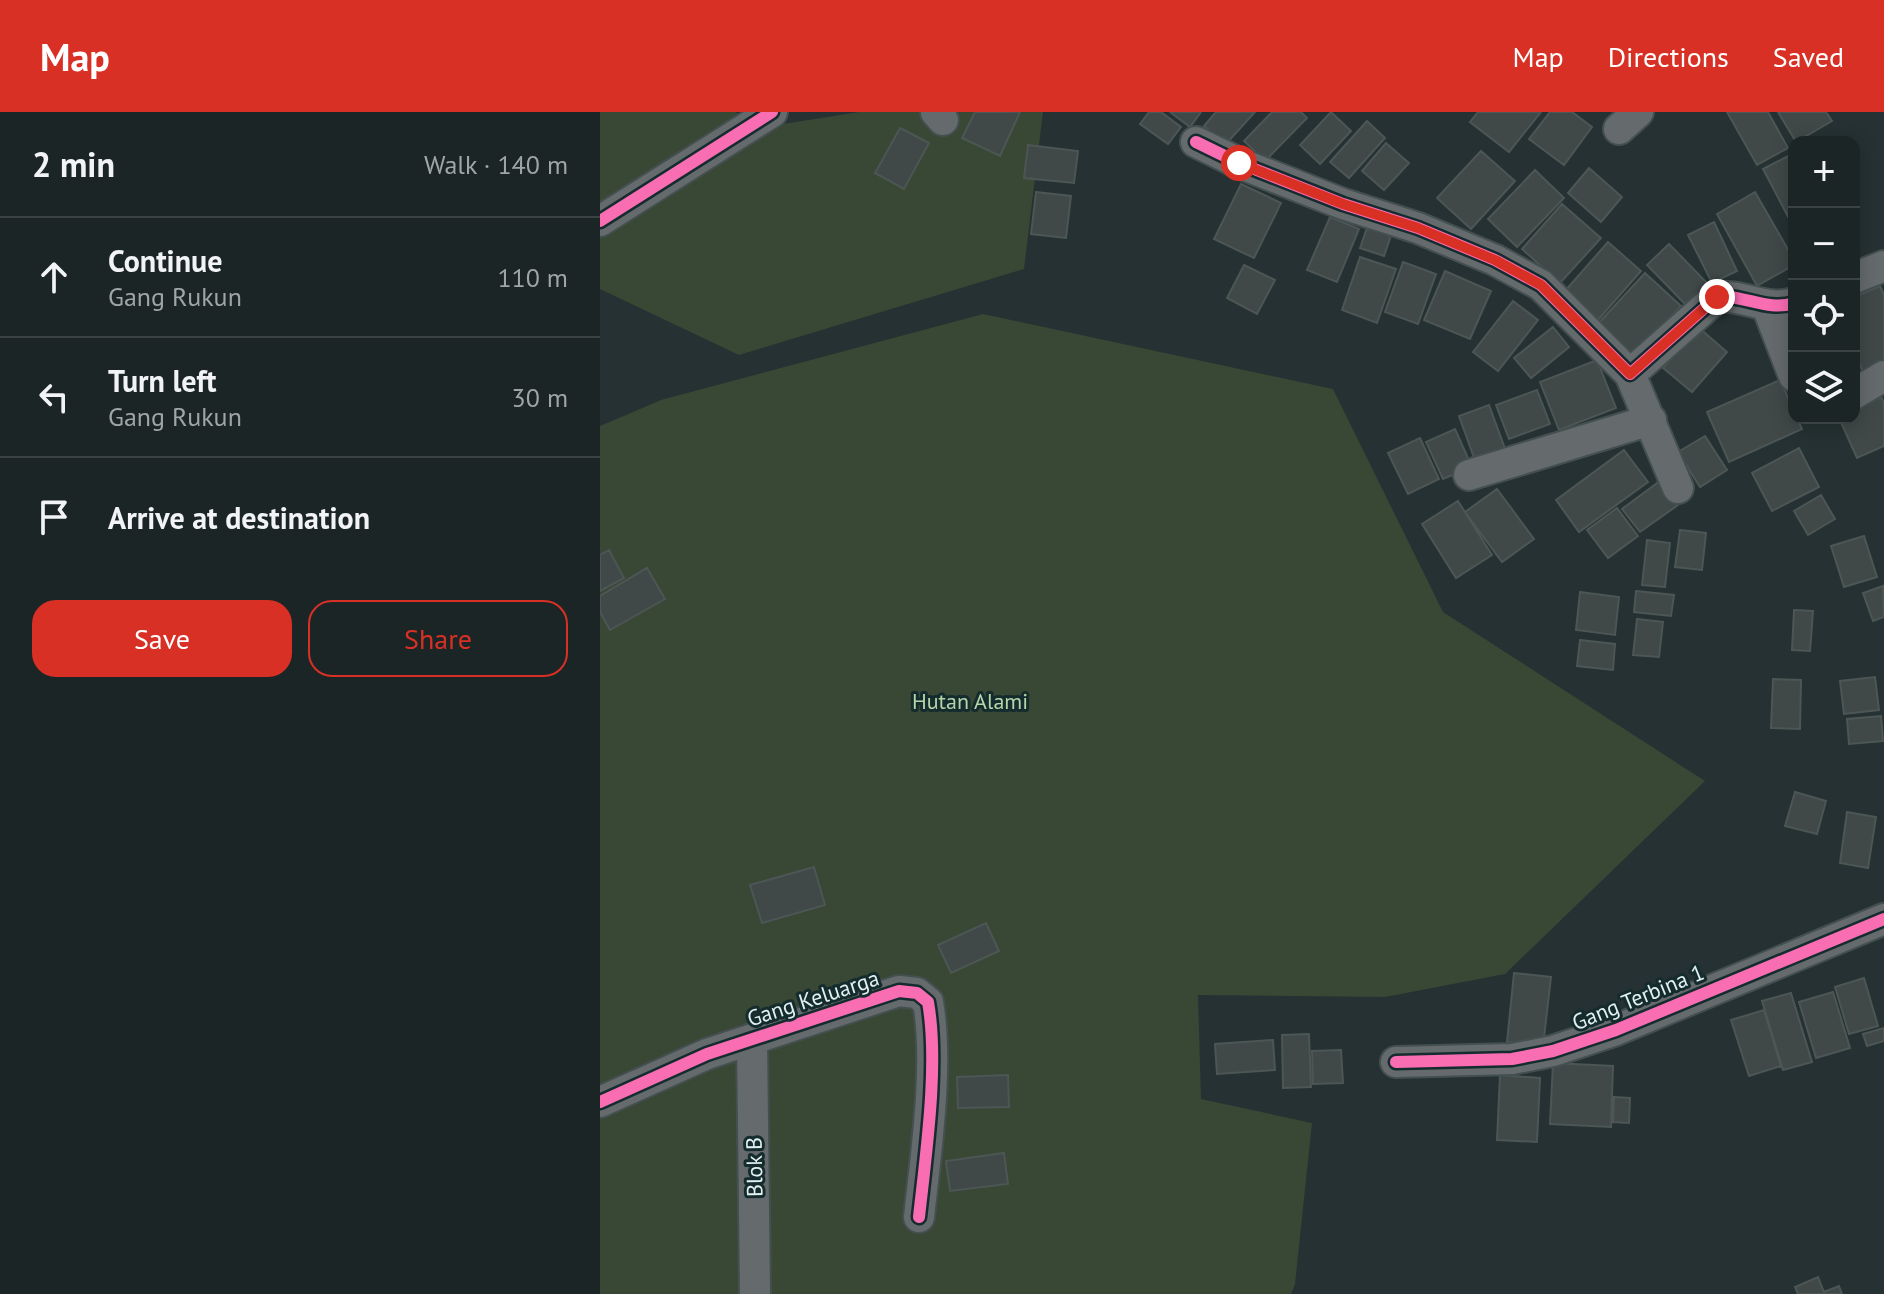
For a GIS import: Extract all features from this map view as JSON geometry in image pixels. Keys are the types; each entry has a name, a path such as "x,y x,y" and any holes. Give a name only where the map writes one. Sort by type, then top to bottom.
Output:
{"street":[{"path":"600,221 772,112"},
{"path":"1196,142 1291,184 1418,228 1495,260 1541,285 1630,374 1678,488"},
{"path":"1860,276 1884,266"},
{"path":"1630,374 1717,297 1780,304 1789,352"},
{"path":"1860,390 1884,376"},
{"path":"1469,475 1651,420"},
{"name":"Gang Terbina 1","path":"1396,1062 1512,1059 1553,1051 1616,1030 1884,919"},
{"name":"Gang Keluarga","path":"600,1102 707,1054 899,991 917,993 928,1002 932,1050 919,1217"},
{"name":"Blok B","path":"752,1039 755,1294"}],"green space":[{"path":"600,112 736,112 751,129 859,112 1043,112 1024,269 739,355 600,289"},
{"name":"Hutan Alami","path":"983,314 1333,389 1443,612 1705,781 1505,974 1385,997 1198,995 1201,1099 1312,1123 1295,1284 1291,1294 600,1294 600,426 661,400"}],"building":[{"path":"975,112 1020,112 1000,156 962,138"},
{"path":"1149,112 1161,112 1181,127 1168,144 1140,124"},
{"path":"1170,112 1201,112 1190,127"},
{"path":"1216,112 1255,112 1225,145 1204,126"},
{"path":"1272,112 1301,112 1307,118 1265,161 1244,141"},
{"path":"1331,112 1351,131 1320,164 1300,145"},
{"path":"1478,112 1541,112 1509,152 1470,122"},
{"path":"1550,112 1572,112 1592,127 1564,165 1529,139"},
{"path":"1727,112 1768,112 1788,148 1757,165"},
{"path":"1778,112 1826,112 1832,121 1806,136 1792,136"},
{"path":"1367,121 1385,138 1349,178 1330,162"},
{"path":"900,128 929,143 904,189 875,173"},
{"path":"1386,143 1409,163 1384,190 1362,171"},
{"path":"1028,145 1078,151 1074,183 1024,178"},
{"path":"1481,151 1515,181 1471,229 1437,198"},
{"path":"1788,156 1788,217 1763,169"},
{"path":"1589,168 1622,197 1601,222 1568,193"},
{"path":"1535,170 1564,198 1517,247 1488,219"},
{"path":"1241,184 1281,203 1254,258 1214,239"},
{"path":"1036,192 1071,196 1066,238 1031,234"},
{"path":"1755,192 1788,250 1788,268 1757,286 1717,214"},
{"path":"1562,204 1601,238 1560,283 1522,249"},
{"path":"1330,217 1359,229 1337,282 1307,270"},
{"path":"1370,219 1394,227 1384,256 1360,248"},
{"path":"1714,222 1737,271 1712,283 1688,235"},
{"path":"1608,242 1641,271 1598,320 1565,291"},
{"path":"1669,244 1708,284 1686,305 1647,265"},
{"path":"1360,257 1396,269 1377,323 1342,310"},
{"path":"1403,262 1436,274 1418,324 1385,312"},
{"path":"1244,265 1275,280 1257,314 1227,298"},
{"path":"1445,271 1491,291 1470,339 1424,320"},
{"path":"1645,273 1681,306 1630,359 1595,327"},
{"path":"1880,286 1884,295 1884,363 1863,372 1860,365 1860,294"},
{"path":"1513,301 1538,320 1498,371 1473,352"},
{"path":"1553,327 1569,347 1531,378 1514,358"},
{"path":"1698,327 1727,352 1692,392 1663,368"},
{"path":"1597,360 1616,408 1559,430 1540,382"},
{"path":"1780,380 1788,398 1788,424 1800,424 1802,429 1729,462 1707,412"},
{"path":"1537,390 1550,424 1509,439 1496,405"},
{"path":"1881,397 1884,402 1884,446 1857,458 1842,424 1860,424 1860,406"},
{"path":"1489,405 1507,454 1477,466 1459,416"},
{"path":"1455,429 1472,467 1443,479 1426,442"},
{"path":"1705,436 1727,470 1700,487 1678,452"},
{"path":"1420,438 1439,479 1408,494 1388,453"},
{"path":"1799,448 1819,487 1772,511 1752,473"},
{"path":"1624,450 1648,482 1579,532 1556,500"},
{"path":"1660,481 1678,505 1640,532 1622,509"},
{"path":"1497,489 1534,539 1502,562 1465,512"},
{"path":"1821,495 1835,519 1808,535 1794,511"},
{"path":"1458,501 1492,555 1456,578 1422,524"},
{"path":"1617,508 1638,536 1608,558 1587,530"},
{"path":"1680,530 1706,533 1702,570 1675,567"},
{"path":"1864,536 1877,577 1844,587 1831,546"},
{"path":"1647,540 1670,543 1665,587 1642,585"},
{"path":"609,550 624,578 600,591 600,555"},
{"path":"647,568 665,599 610,630 600,612 600,596"},
{"path":"1883,586 1884,617 1873,621 1863,593"},
{"path":"1636,591 1674,595 1671,616 1634,612"},
{"path":"1580,592 1619,597 1615,635 1576,630"},
{"path":"1794,610 1813,611 1810,651 1792,650"},
{"path":"1637,619 1663,622 1659,657 1633,655"},
{"path":"1580,640 1615,644 1613,670 1577,666"},
{"path":"1875,677 1879,710 1844,714 1840,681"},
{"path":"1773,679 1801,680 1800,729 1771,728"},
{"path":"1881,716 1883,741 1849,744 1847,719"},
{"path":"1795,792 1826,801 1817,834 1785,826"},
{"path":"1847,812 1876,817 1868,868 1840,863"},
{"path":"814,867 825,905 762,923 750,885"},
{"path":"986,923 999,951 951,973 938,945"},
{"path":"1514,973 1551,977 1543,1046 1507,1042"},
{"path":"1864,978 1878,1026 1849,1034 1835,987"},
{"path":"1833,992 1850,1048 1816,1058 1799,1002"},
{"path":"1791,993 1812,1062 1783,1070 1762,1001"},
{"path":"1764,1010 1781,1066 1749,1076 1731,1020"},
{"path":"1884,1028 1884,1041 1867,1046 1863,1034"},
{"path":"1309,1034 1311,1087 1283,1088 1282,1035"},
{"path":"1273,1040 1275,1070 1217,1074 1215,1044"},
{"path":"1341,1050 1343,1083 1313,1084 1312,1051"},
{"path":"1553,1063 1613,1066 1611,1127 1550,1124"},
{"path":"1008,1075 1009,1107 958,1108 957,1077"},
{"path":"1500,1075 1540,1078 1537,1142 1497,1140"},
{"path":"1614,1097 1630,1098 1629,1123 1613,1122"},
{"path":"1004,1153 1008,1184 950,1191 946,1161"},
{"path":"1818,1277 1824,1292 1839,1286 1842,1294 1798,1294 1795,1287"}],"cycle path":[{"path":"600,221 772,112"},
{"path":"1196,142 1239,163 1343,204 1418,228 1495,260 1541,285 1630,374 1717,297 1788,304"},
{"path":"1396,1062 1512,1059 1553,1051 1616,1030 1884,919"},
{"path":"600,1102 707,1054 899,991 917,993 928,1002 932,1053 930,1109 919,1217"}],"route":[{"path":"1239,163 1343,204 1418,228 1495,260 1541,285 1630,374 1717,297"}]}
